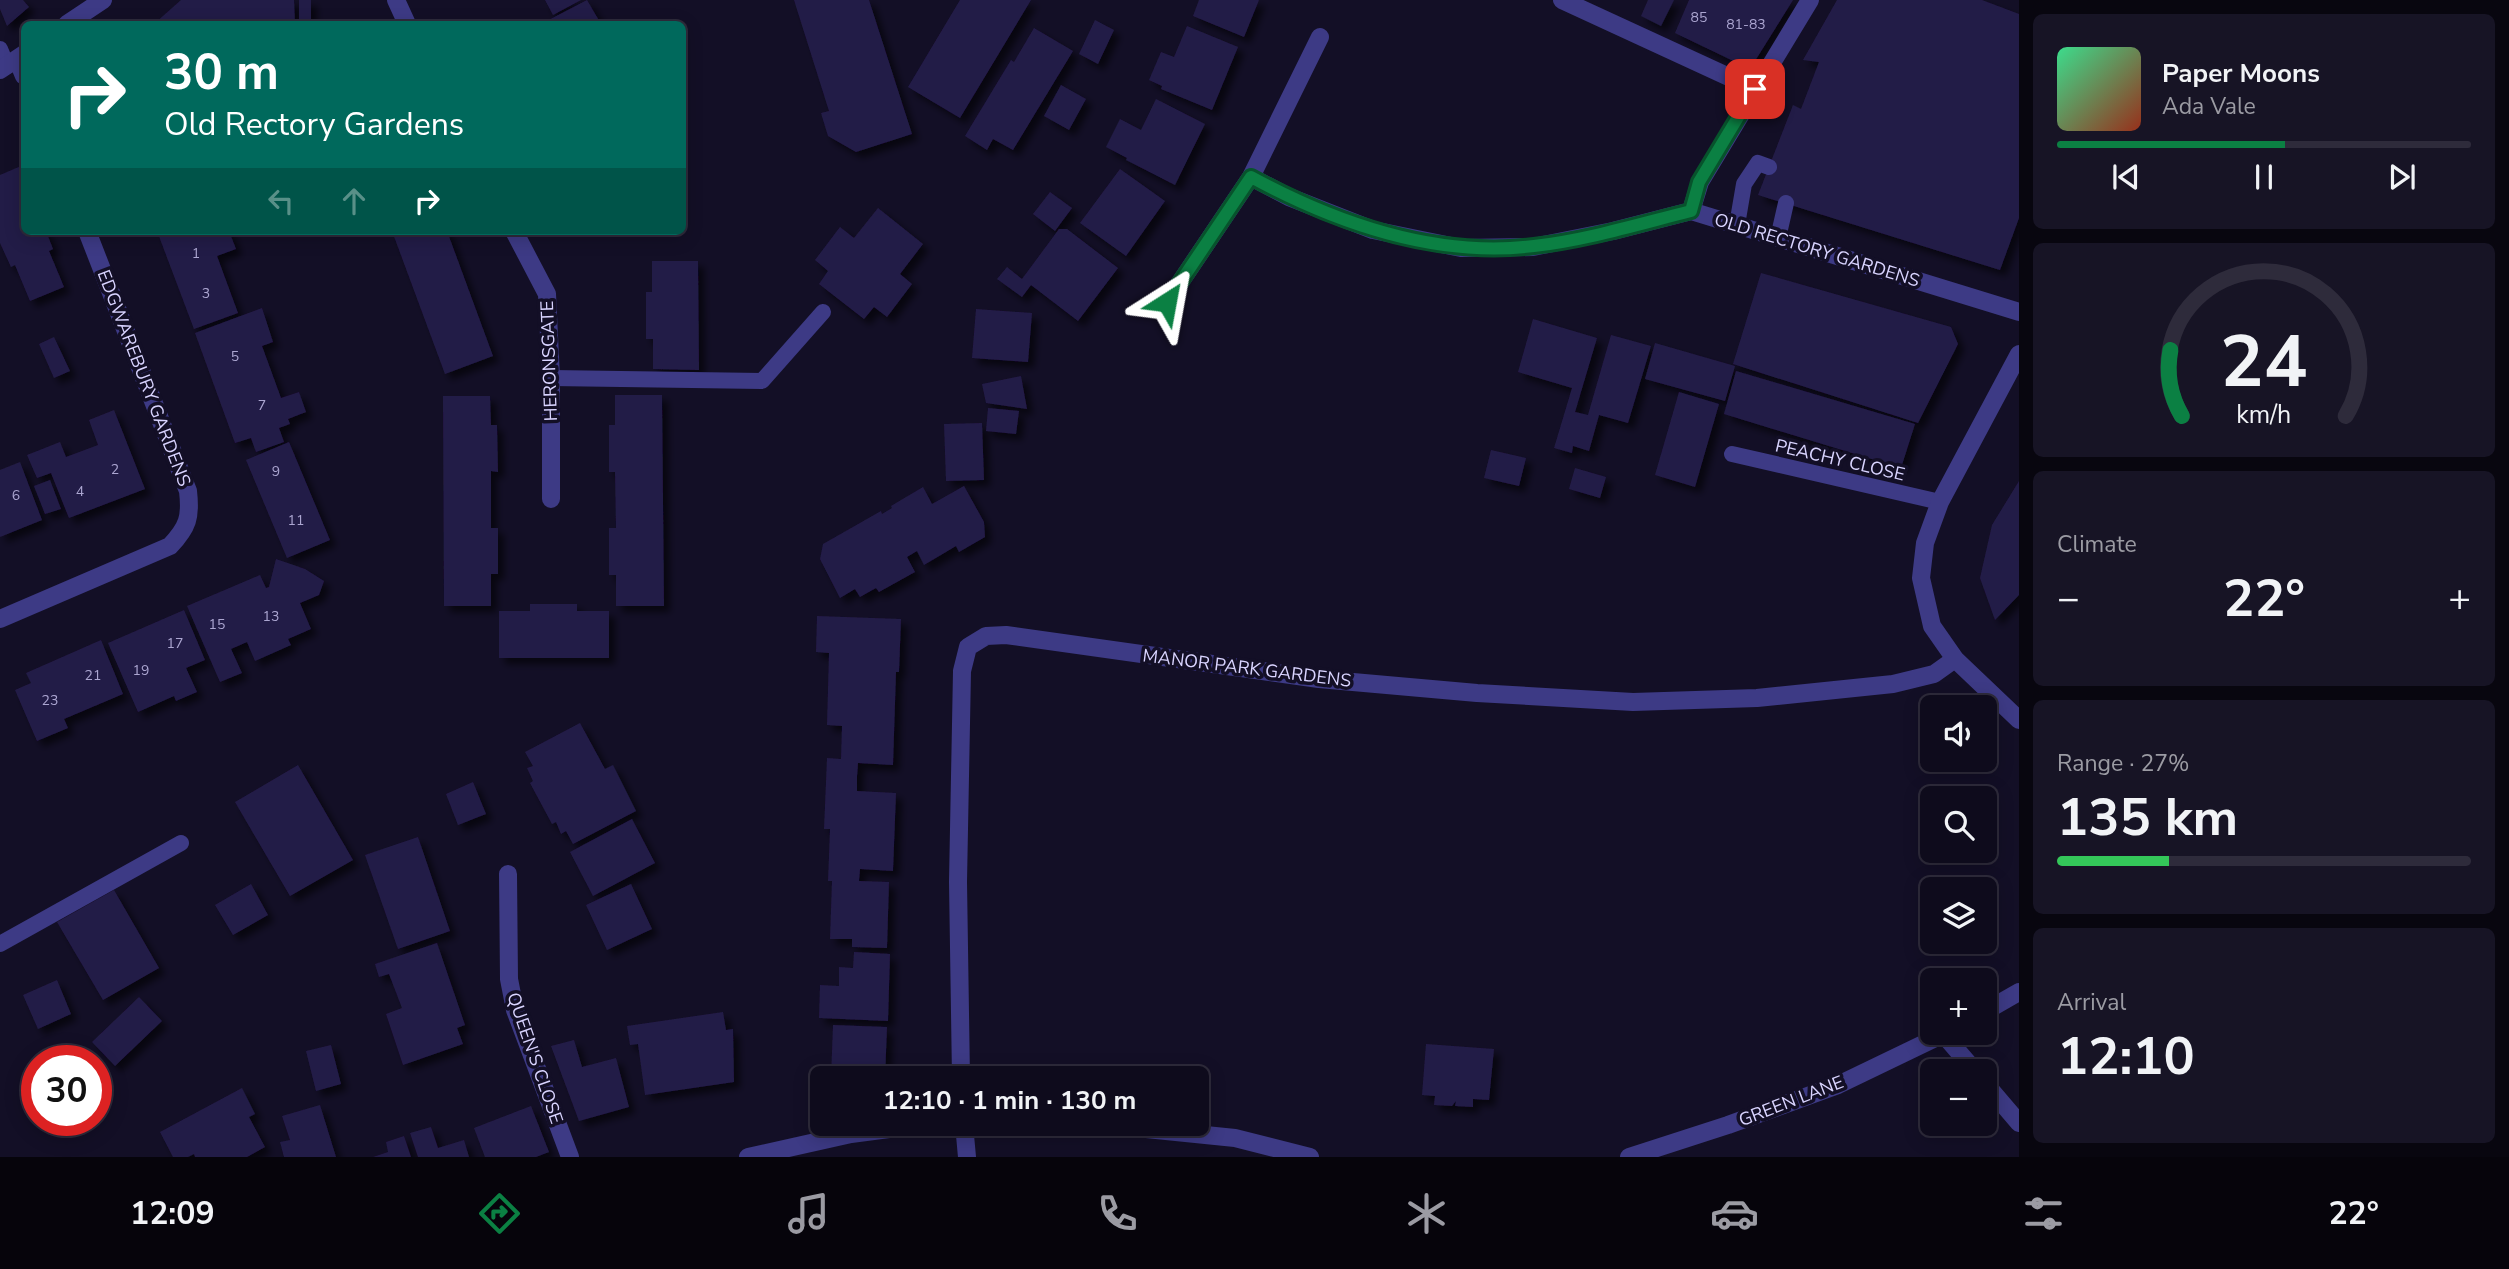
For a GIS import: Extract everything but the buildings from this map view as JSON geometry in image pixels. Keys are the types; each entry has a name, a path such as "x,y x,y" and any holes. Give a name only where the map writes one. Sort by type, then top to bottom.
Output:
{"street":[{"path":"72,21 103,0"},
{"path":"396,0 406,21"},
{"path":"1562,0 1755,89"},
{"path":"1691,211 1699,182 1810,0"},
{"path":"1167,302 1251,177 1320,37"},
{"name":"OLD RECTORY GARDENS","path":"1251,177 1289,197 1373,230 1461,248 1533,247 1613,231 1691,211 2019,312"},
{"name":"EDGWAREBURY GARDENS","path":"0,619 170,546 184,531 191,511 188,491 89,235"},
{"name":"HERONSGATE","path":"516,235 547,294 551,378 551,499"},
{"path":"2019,354 1940,502 1925,543 1921,578 1932,626 1955,659 2019,720"},
{"name":"MANOR PARK GARDENS","path":"961,1066 958,882 962,671 968,647 986,636 1006,635 1319,679 1477,693 1633,702 1757,698 1892,684 1934,674 1955,659"},
{"name":"QUEEN'S CLOSE","path":"509,874 509,979 514,1010 570,1157"},
{"path":"1997,1005 2019,992"},
{"name":"GREEN LANE","path":"1629,1157 1728,1125 1838,1084 1922,1045"},
{"path":"1955,1045 1966,1059"},
{"path":"1997,1097 2019,1123"},
{"path":"1209,1135 1235,1138 1310,1157"},
{"path":"748,1157 842,1136"},
{"path":"965,1136 967,1157"}],"lane":[{"path":"1737,225 1744,184 1758,163 1769,167"},
{"path":"1778,238 1786,204"},
{"path":"551,378 762,381 824,312"},
{"name":"PEACHY CLOSE","path":"1732,454 1940,502"},
{"path":"0,944 181,843"}],"route":[{"path":"1167,302 1251,177 1289,197 1373,230 1461,248 1533,247 1613,231 1691,211 1699,182 1755,89"}]}
